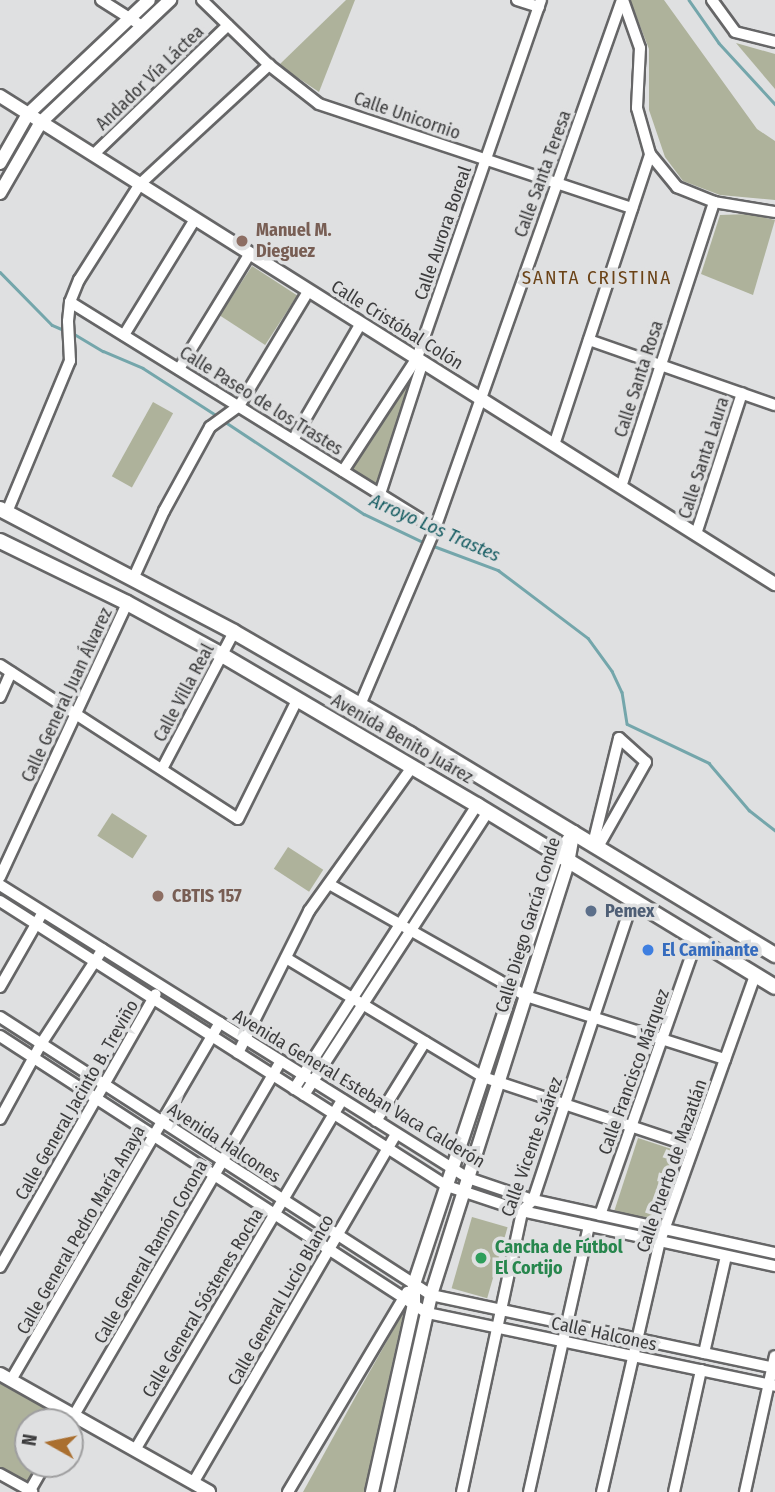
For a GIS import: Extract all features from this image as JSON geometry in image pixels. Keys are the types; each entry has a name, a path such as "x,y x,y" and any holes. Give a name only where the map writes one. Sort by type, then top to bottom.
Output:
{"main road":[{"name":"Avenida Benito Juárez","path":"4,510 233,632 360,705 775,955"},
{"name":"Avenida Benito Juárez","path":"0,541 127,603 222,655 775,987"}],"street":[{"path":"101,0 142,26"},
{"path":"0,163 29,114 149,0"},
{"path":"0,193 41,122 170,0"},
{"name":"Calle Unicornio","path":"202,0 269,65 320,104 632,208"},
{"path":"517,0 540,4"},
{"path":"623,0 639,48 637,108 650,154 677,187 714,202 775,212"},
{"name":"Calle Santa Teresa","path":"360,705 427,550 623,0"},
{"path":"712,0 735,32 775,42"},
{"name":"Calle Aurora Boreal","path":"380,494 420,360 540,4"},
{"name":"Andador Vía Láctea","path":"93,155 228,25"},
{"path":"4,510 70,361 70,302 79,280 140,184 269,65"},
{"name":"Calle Cristóbal Colón","path":"0,96 775,584"},
{"path":"554,445 650,154"},
{"name":"Calle Santa Rosa","path":"621,487 714,202"},
{"path":"124,335 195,219"},
{"path":"179,369 250,253"},
{"path":"133,579 164,511 210,427 239,406 309,290"},
{"name":"Calle Paseo de los Trastes","path":"70,302 380,494 434,531"},
{"path":"293,440 361,323"},
{"path":"589,340 775,404"},
{"path":"343,471 420,360"},
{"name":"Calle Santa Laura","path":"696,534 742,393"},
{"name":"Calle General Juan Álvarez","path":"0,877 127,603"},
{"name":"Calle Villa Real","path":"162,769 233,632"},
{"path":"0,665 238,819 297,700"},
{"path":"0,697 11,672"},
{"path":"619,738 646,762 595,845 619,738"},
{"path":"238,1053 309,911 412,767"},
{"path":"299,1092 303,1075 352,999 400,925 482,809"},
{"path":"299,1092 313,1081 411,931 482,809"},
{"name":"Calle Diego García Conde","path":"372,1492 414,1304 414,1284 512,989 574,832"},
{"name":"Calle Diego García Conde","path":"387,1492 431,1295 526,996 562,859"},
{"path":"329,884 526,996 725,1059"},
{"name":"Avenida General Esteban Vaca Calderón","path":"0,885 468,1178 533,1200 775,1253"},
{"name":"Calle Vicente Suárez","path":"462,1492 522,1211 533,1200 633,900"},
{"name":"Avenida General Esteban Vaca Calderón","path":"0,901 447,1186 522,1211 775,1266"},
{"path":"0,987 43,912"},
{"name":"Calle Francisco Márquez","path":"600,1214 698,940"},
{"path":"0,1119 33,1057 103,949"},
{"path":"286,958 483,1077 693,1147"},
{"name":"Calle Puerto de Mazatlán","path":"602,1492 660,1241 755,976"},
{"name":"Calle General Jacinto B. Treviño","path":"0,1267 161,986"},
{"name":"Avenida Halcones","path":"0,1017 431,1295"},
{"name":"Calle General Pedro María Anaya","path":"6,1377 220,1023"},
{"name":"Avenida Halcones","path":"0,1036 427,1313"},
{"path":"376,1121 425,1042"},
{"name":"Calle General Ramón Corona","path":"78,1408 281,1061"},
{"name":"Calle General Sóstenes Rocha","path":"135,1450 342,1100"},
{"name":"Calle General Lucio Blanco","path":"193,1483 396,1134"},
{"path":"529,1492 589,1226"},
{"path":"700,1250 703,1237"},
{"path":"704,1353 726,1256"},
{"path":"288,1492 402,1297 414,1284"},
{"name":"Calle Halcones","path":"431,1295 774,1368"},
{"name":"Calle Halcones","path":"427,1313 772,1385"},
{"path":"745,1492 772,1385 775,1356"},
{"path":"674,1492 701,1370"},
{"path":"6,1377 55,1408"},
{"path":"84,1425 209,1492"},
{"path":"0,1474 30,1492"}],"green space":[{"path":"346,0 355,0 319,92 279,65"},
{"path":"630,0 664,0 757,129 775,141 775,200 720,195 683,181 665,157 649,110 649,49"},
{"path":"736,43 775,54 775,89"},
{"path":"750,214 775,220 753,295 701,274 720,215"},
{"path":"252,266 297,295 265,345 220,315"},
{"path":"415,373 376,486 351,471"},
{"path":"153,402 173,413 132,487 112,476"},
{"path":"112,813 147,836 133,859 97,836"},
{"path":"288,847 323,870 309,892 274,869"},
{"path":"638,1138 681,1152 657,1224 615,1210"},
{"name":"Cancha de Fútbol El Cortijo","path":"472,1217 508,1227 487,1298 452,1288"},
{"path":"404,1311 364,1492 303,1492 357,1394"},
{"path":"0,1381 50,1408 14,1408 14,1478 30,1478 26,1485 0,1470"}],"waterway":[{"path":"689,0 719,43 775,104"},
{"name":"Arroyo Los Trastes","path":"0,272 52,325 64,330"},
{"name":"Arroyo Los Trastes","path":"71,332 103,351 143,368 219,417"},
{"name":"Arroyo Los Trastes","path":"224,421 364,514 425,543"},
{"name":"Arroyo Los Trastes","path":"431,545 498,570 588,638 612,671 622,692 627,724 709,763 749,810 775,830"}],"place":[{"name":"Manuel M. Dieguez","path":"242,241"},
{"name":"CBTIS 157","path":"158,896"},
{"name":"Pemex","path":"591,911"},
{"name":"El Caminante","path":"648,950"},
{"name":"Cancha de Fútbol El Cortijo","path":"481,1258"}],"district":[{"name":"SANTA CRISTINA","path":"597,278"}]}
